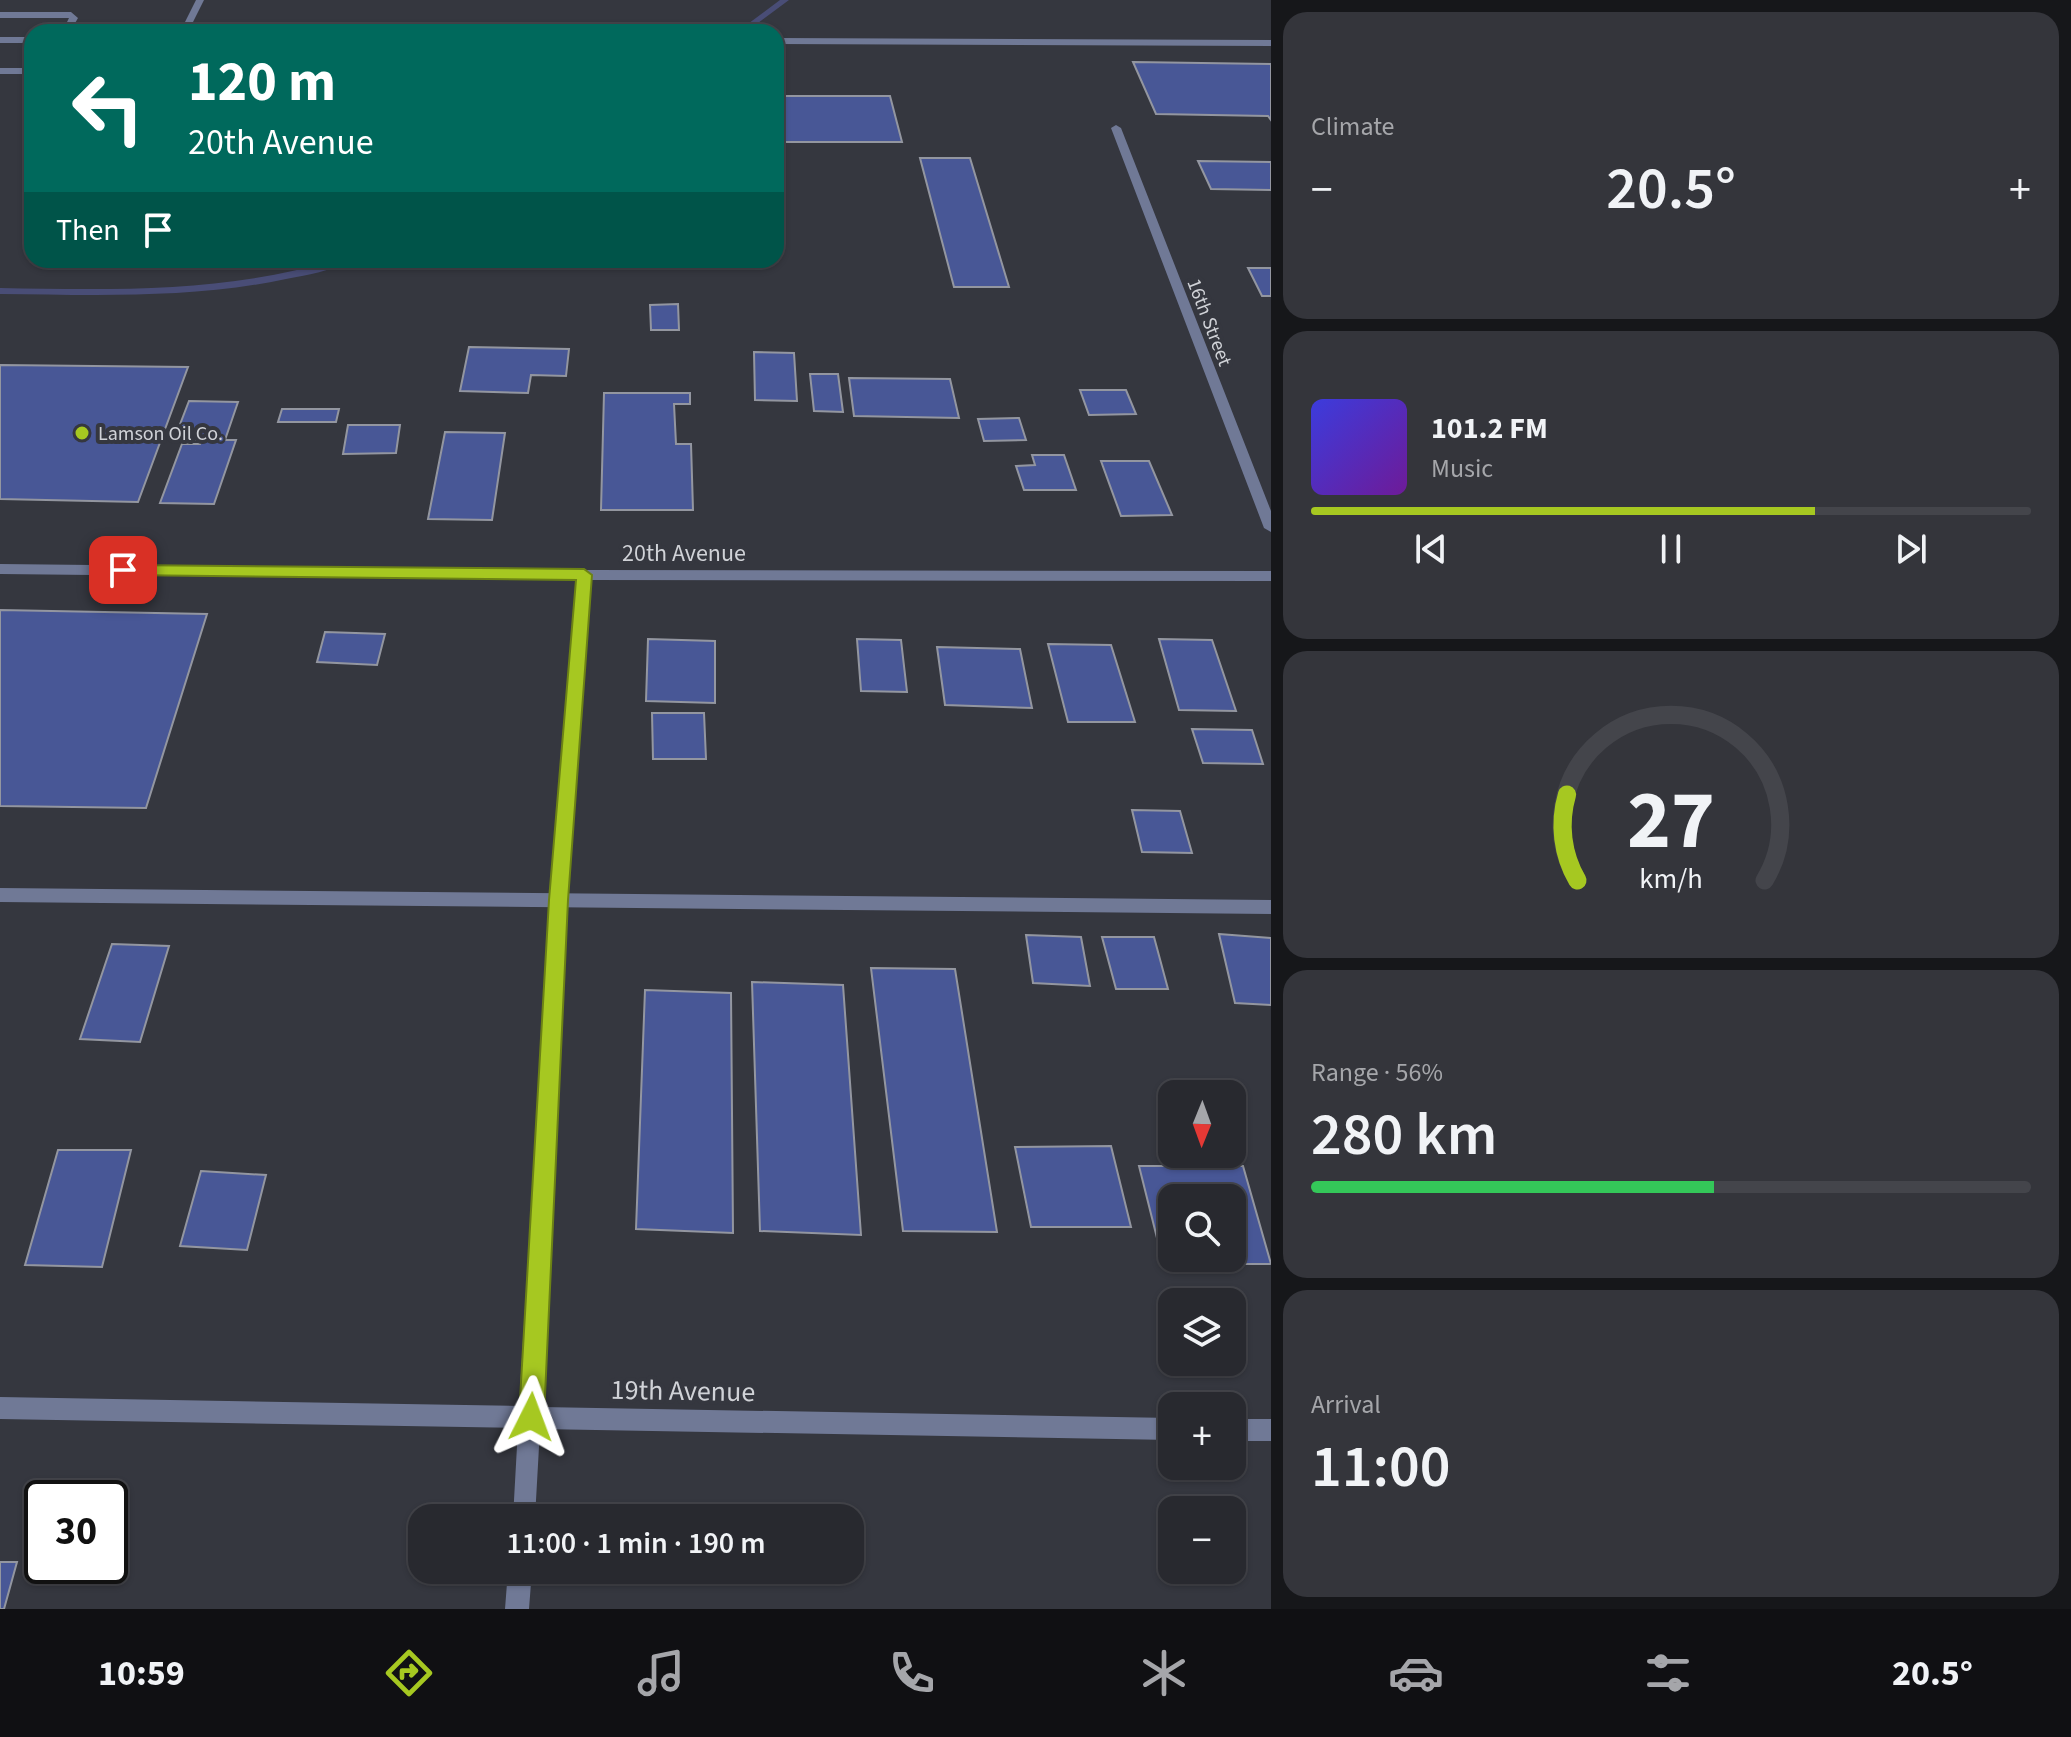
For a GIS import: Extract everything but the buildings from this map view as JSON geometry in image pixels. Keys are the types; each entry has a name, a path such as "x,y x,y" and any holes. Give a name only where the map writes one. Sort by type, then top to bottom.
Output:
{"street":[{"path":"188,24 200,0"},
{"path":"0,15 71,15 74,18 71,24"},
{"path":"0,40 24,40"},
{"path":"784,41 1271,43"},
{"path":"0,71 24,71"},
{"name":"16th Street","path":"1116,128 1271,528"},
{"name":"20th Avenue","path":"0,569 584,575 1271,576"},
{"path":"525,1504 558,900 584,575"},
{"path":"0,895 1271,907"},
{"name":"19th Avenue","path":"0,1408 1158,1429"},
{"path":"1246,1430 1271,1430"},
{"path":"517,1609 519,1584"}],"waterway":[{"path":"752,24 785,0"},
{"path":"0,291 131,292 218,287 319,268"}],"place":[{"name":"Lamson Oil Co.","path":"82,433"}],"route":[{"path":"123,570 584,575 558,900 531,1417"}]}
